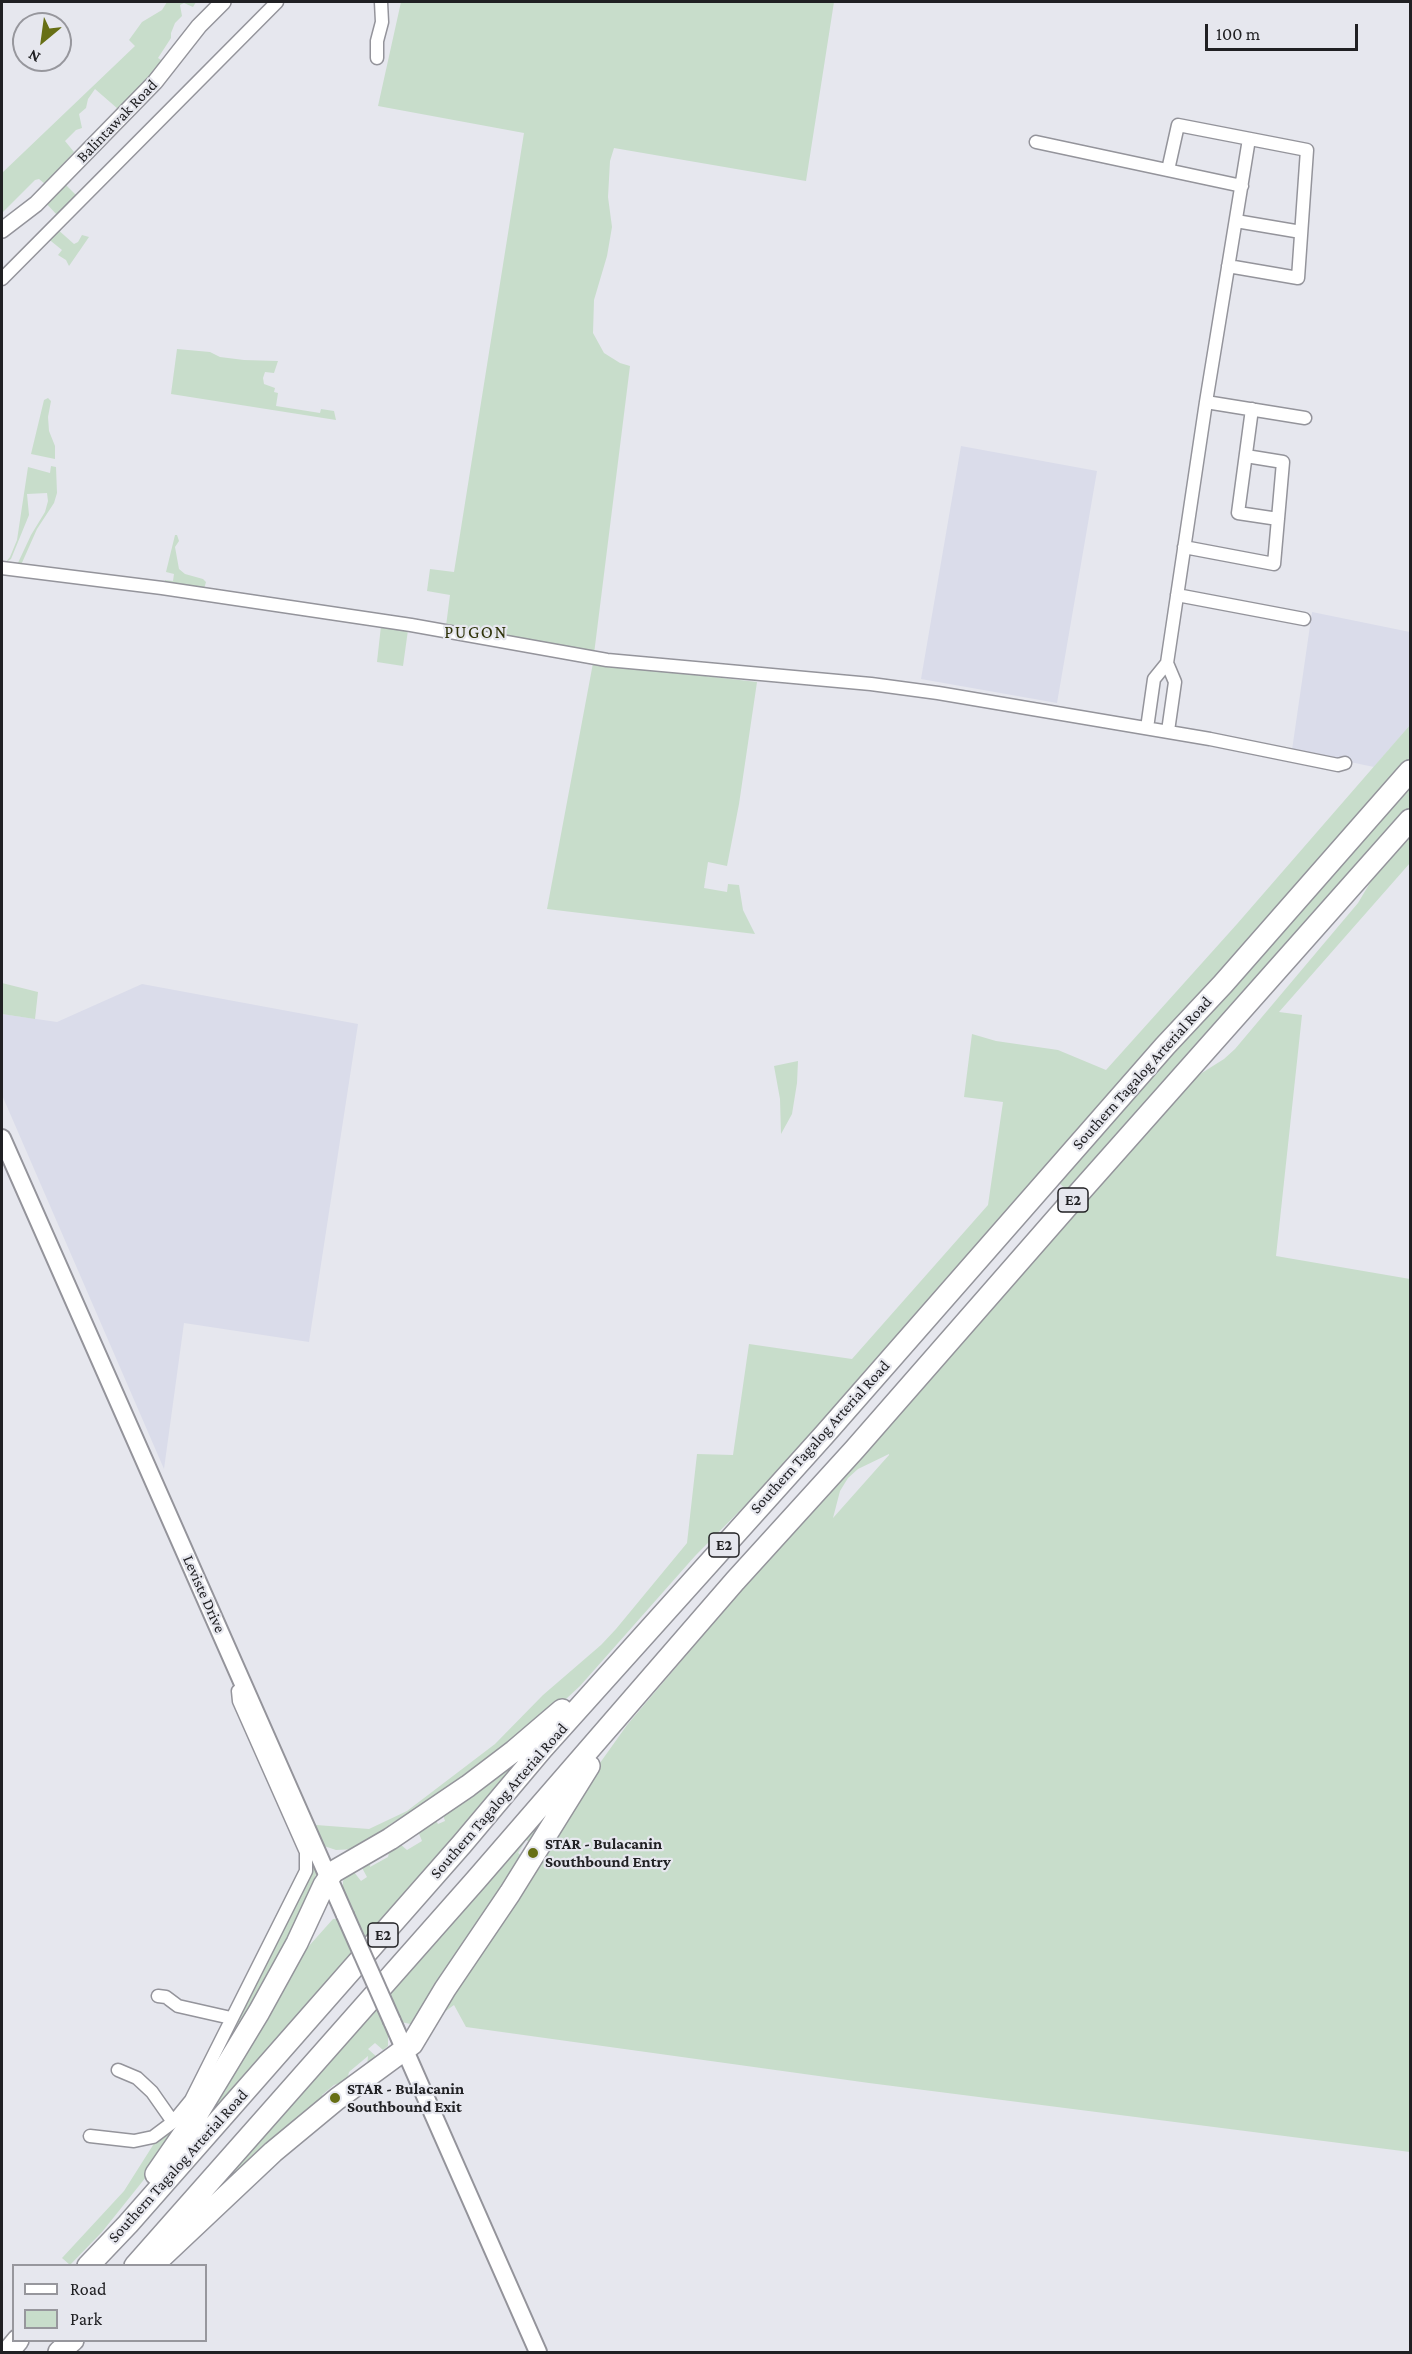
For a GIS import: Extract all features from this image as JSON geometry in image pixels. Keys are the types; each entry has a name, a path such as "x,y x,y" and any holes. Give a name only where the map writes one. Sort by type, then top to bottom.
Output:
{"highway":[{"name":"Southern Tagalog Arterial Road","path":"89,2264 128,2224 542,1749 675,1602 1410,771"},
{"name":"Southern Tagalog Arterial Road","path":"136,2264 476,1880 669,1657 1410,820"},
{"path":"80,2264 150,2182 196,2116 280,1976 328,1878 343,1865 377,1847 430,1812 514,1751 567,1706 623,1649 675,1602"},
{"path":"153,2264 273,2152 337,2099 414,2042 445,1989 510,1893 575,1786 669,1657"},
{"path":"59,2352 71,2342"}],"main road":[{"name":"Leviste Drive","path":"2,1138 538,2352"}],"street":[{"name":"Balintawak Road","path":"2,230 36,204 154,82 202,22 223,2"},
{"path":"2,279 277,2"},
{"path":"377,58 376,41 382,22 381,2"},
{"path":"1168,170 1178,125 1307,150 1298,278 1228,266"},
{"path":"1147,728 1154,679 1167,663 1206,402 1250,139"},
{"path":"1036,142 1242,186"},
{"path":"1236,221 1301,232"},
{"path":"1206,402 1305,418"},
{"path":"1252,409 1238,513 1278,519"},
{"path":"1184,547 1274,564 1282,462 1246,456"},
{"path":"2,567 96,578 411,626 607,660 872,684 938,693 1168,731 1338,765 1345,763"},
{"path":"1177,595 1304,619"},
{"path":"1167,663 1175,682 1168,731"},
{"path":"90,2136 134,2141 153,2137 173,2122 191,2100 231,2018 276,1935 308,1865 306,1852 292,1818 239,1701 238,1691 244,1687"},
{"path":"158,1996 166,1997 178,2006 231,2018"},
{"path":"118,2070 137,2078 152,2092 173,2122"}],"shaded area":[{"path":"961,446 1097,471 1057,703 921,679"},
{"path":"1312,612 1410,632 1410,725 1374,767 1292,750"},
{"path":"142,984 358,1024 309,1342 184,1323 164,1469 2,1095 2,1014 57,1022"}],"green space":[{"path":"167,2 196,2 193,7 184,3 180,5 182,16 175,23 171,38 158,58 166,63 130,102 127,99 118,109 95,89 88,99 86,108 79,114 82,128 76,130 65,141 74,152 45,184 39,179 35,180 2,213 2,173 135,46 129,40 142,22 162,10"},
{"path":"401,2 834,2 806,181 614,148 610,161 608,197 612,227 607,256 594,300 593,333 604,353 630,366 594,654 446,626 450,595 427,591 430,569 454,572 524,133 378,106"},
{"path":"63,182 76,195 57,215 44,201"},
{"path":"56,228 74,244 82,235 89,237 69,266 66,260 58,255 62,250 46,237"},
{"path":"177,349 210,352 220,357 244,360 278,361 274,373 265,372 263,378 264,384 275,388 274,392 278,393 276,406 320,413 321,409 334,411 336,420 171,394"},
{"path":"48,398 51,401 48,417 49,431 55,446 55,459 31,454 44,400"},
{"path":"51,466 56,467 57,493 54,503 37,529 21,565 17,565 45,512 48,501 47,493 27,494 29,515 11,559 5,563 17,540 28,467 50,473"},
{"path":"175,535 179,541 175,547 179,569 185,574 203,579 206,582 204,589 164,584 165,580 173,581 174,574 166,572"},
{"path":"381,626 408,630 403,666 377,662"},
{"path":"593,663 757,682 739,804 727,866 708,862 704,888 727,892 728,884 739,885 743,910 755,934 547,909"},
{"path":"1410,725 1410,758 803,1447 695,1556 580,1686 538,1725 410,1815 405,1815 389,1825 391,1829 354,1849 336,1850 321,1845 313,1822 316,1825 369,1829 407,1811 495,1744 543,1695 601,1645 616,1629 687,1543 697,1454 733,1455 749,1344 852,1359 988,1205 1003,1102 964,1097 972,1034 996,1041 1058,1050 1106,1070"},
{"path":"1410,779 1410,808 1070,1192 1055,1180"},
{"path":"1410,830 1410,863 1279,1012 1302,1015 1276,1256 1410,1279 1410,2152 869,2083 466,2027 454,2005 439,2016 580,1791 627,1725 805,1515 1197,1076 1235,1049 1358,903 1386,856","holes":["889,1455 833,1518 840,1491 848,1478 858,1469"]},
{"path":"2,983 38,992 35,1019 2,1014"},
{"path":"798,1061 792,1114 781,1134 780,1099 774,1066"},
{"path":"514,1763 513,1770 169,2163 226,2090 228,2082 300,1956 333,1919 337,1919 341,1925 354,1916 343,1890 343,1881 347,1875 354,1872 361,1881 367,1877 361,1866 371,1859 370,1867 388,1857 390,1849 400,1844 407,1850 422,1841 418,1831 435,1819 438,1824 445,1821 443,1815"},
{"path":"552,1805 533,1844 526,1840 518,1853 524,1857 415,2025 401,2022 394,2007 388,2027 388,2046 383,2050 375,2043 368,2049 378,2058 367,2067 368,2056 340,2083 322,2095 324,2099 184,2221"},
{"path":"311,1857 317,1871 309,1901 267,1991 150,2172 102,2232 69,2264 62,2258 124,2191 155,2142 192,2107 210,2075 221,2046 238,2015 237,2011 272,1950 307,1874"}],"place":[{"name":"STAR - Bulacanin Southbound Entry","path":"533,1853"},
{"name":"STAR - Bulacanin Southbound Exit","path":"335,2098"}],"district":[{"name":"PUGON","path":"476,632"}]}
